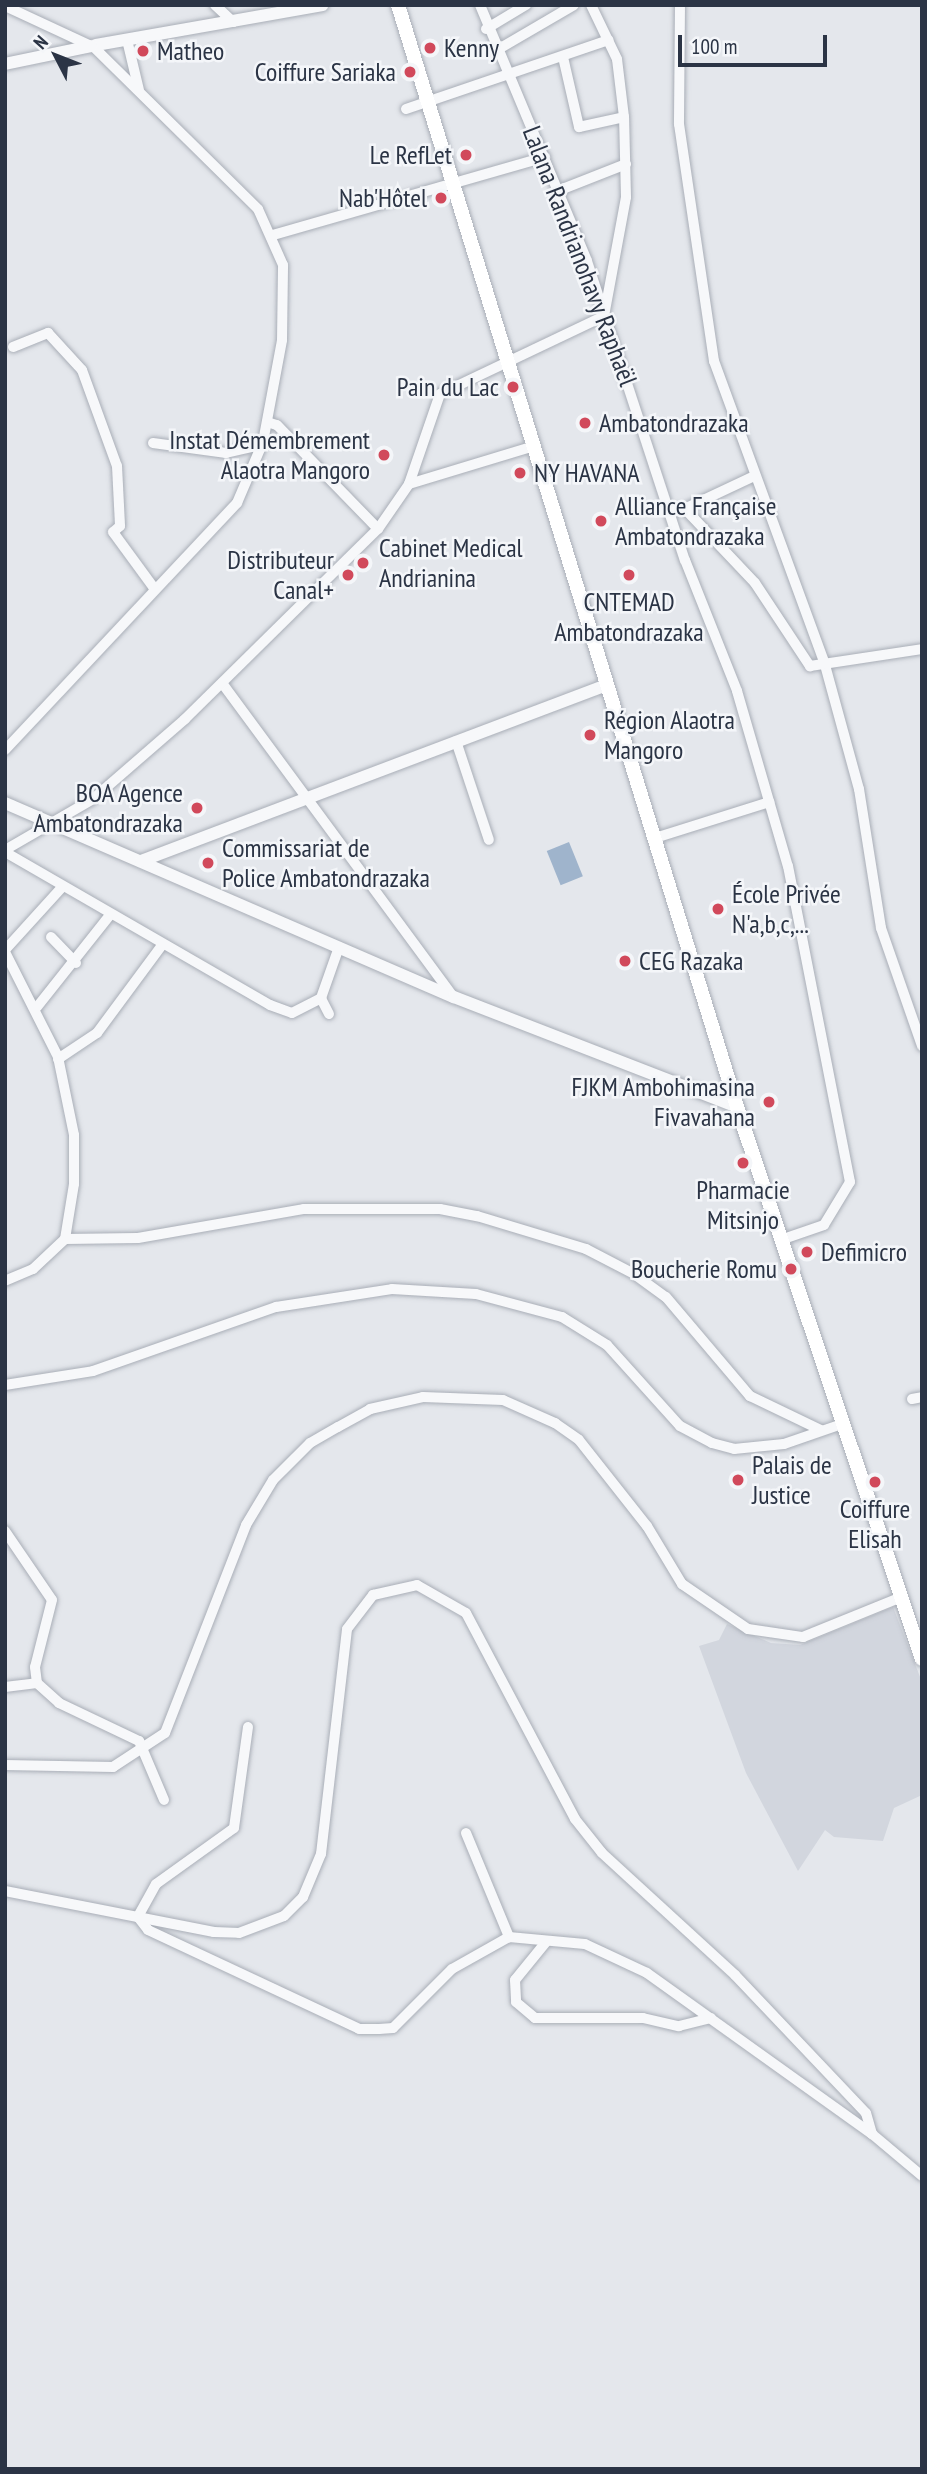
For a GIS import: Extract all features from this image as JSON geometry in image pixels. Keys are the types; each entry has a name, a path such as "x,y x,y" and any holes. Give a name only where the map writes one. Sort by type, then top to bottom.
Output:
{"main road":[{"path":"398,5 432,100 453,183 737,1107 783,1239 899,1598 916,1624 922,1659"}],"street":[{"path":"215,5 233,22"},
{"path":"5,64 94,46 128,44 323,5"},
{"name":"Lalana Randrianohavy Raphaël","path":"480,5 486,29 560,190 677,510 769,802 817,994 850,1182 824,1225 783,1239"},
{"path":"486,29 526,5"},
{"path":"496,50 574,5"},
{"path":"339,947 321,998 292,1013 162,945 5,851 102,791 222,683 378,529 410,484 440,394 604,316 626,164 624,117 610,40 591,5"},
{"path":"680,5 679,124 714,361 752,477 825,665 859,789 881,928 922,1046"},
{"path":"5,6 94,46 258,209 273,235 284,296 262,445 237,503 153,588 5,750"},
{"path":"406,109 510,77 610,40"},
{"path":"128,44 139,90"},
{"path":"564,57 579,127 624,117"},
{"path":"273,235 545,157"},
{"path":"560,190 626,164"},
{"path":"13,347 48,333 82,370 117,466 120,526 113,532 153,588"},
{"path":"267,422 277,425 378,529"},
{"path":"153,443 226,453 262,445"},
{"path":"410,484 534,446"},
{"path":"752,477 677,510 755,583 810,666 922,649"},
{"path":"222,683 454,997"},
{"path":"141,861 606,685"},
{"path":"456,741 489,840"},
{"path":"655,838 769,802"},
{"path":"5,803 454,997 737,1107"},
{"path":"5,1281 33,1269 65,1239 72,1225 74,1135 58,1059 37,1007 5,951 63,886"},
{"path":"37,1007 76,963 110,915"},
{"path":"51,937 76,963"},
{"path":"58,1059 97,1033 162,945"},
{"path":"321,998 329,1014"},
{"path":"65,1239 138,1238 304,1209 440,1209 477,1216 586,1249 634,1274 666,1297 750,1396 821,1430"},
{"path":"5,1385 93,1371 276,1307 392,1290 477,1294 562,1317 607,1345 696,1439 734,1449 784,1444 842,1424"},
{"path":"5,1765 113,1767 145,1749 173,1723 246,1525 273,1480 310,1443 370,1409 423,1397 503,1400 555,1423 579,1440 648,1526 681,1584 748,1629 774,1636 830,1631 899,1598"},
{"path":"5,1531 52,1600 35,1667 37,1683 59,1703 121,1730 145,1749 164,1800"},
{"path":"5,1891 239,1933 266,1926 303,1897 315,1875 329,1815 331,1730 347,1629 373,1595 417,1585 466,1613 575,1819 602,1853 821,2063 866,2113 872,2134"},
{"path":"5,1687 37,1683"},
{"path":"138,1917 156,1884 234,1828 247,1727"},
{"path":"466,1833 509,1937"},
{"path":"138,1917 148,1930 359,2029 393,2028 452,1969 509,1937 603,1951 711,2018 872,2134 922,2176"},
{"path":"546,1942 515,1980 516,2002 534,2018 643,2018 679,2026 711,2018"}],"shaded area":[{"path":"893,1607 922,1682 922,1795 894,1808 883,1841 834,1837 825,1830 798,1871 746,1773 699,1646 719,1640 727,1624 771,1643 800,1645"}],"water":[{"path":"569,842 583,876 561,885 547,851"}],"place":[{"name":"Kenny","path":"430,48"},
{"name":"Matheo","path":"143,51"},
{"name":"Coiffure Sariaka","path":"410,72"},
{"name":"Le RefLet","path":"466,155"},
{"name":"Nab'Hôtel","path":"441,198"},
{"name":"Pain du Lac","path":"513,387"},
{"name":"Ambatondrazaka","path":"585,423"},
{"name":"Instat Démembrement Alaotra Mangoro","path":"384,455"},
{"name":"NY HAVANA","path":"520,473"},
{"name":"Alliance Française Ambatondrazaka","path":"601,521"},
{"name":"Cabinet Medical Andrianina","path":"363,563"},
{"name":"Distributeur Canal+","path":"348,575"},
{"name":"CNTEMAD Ambatondrazaka","path":"629,575"},
{"name":"Région Alaotra Mangoro","path":"590,735"},
{"name":"BOA Agence Ambatondrazaka","path":"197,808"},
{"name":"Commissariat de Police Ambatondrazaka","path":"208,863"},
{"name":"École Privée N'a,b,c,...","path":"718,909"},
{"name":"CEG Razaka","path":"625,961"},
{"name":"FJKM Ambohimasina Fivavahana","path":"769,1102"},
{"name":"Pharmacie Mitsinjo","path":"743,1163"},
{"name":"Defimicro","path":"807,1252"},
{"name":"Boucherie Romu","path":"791,1269"},
{"name":"Palais de Justice","path":"738,1480"},
{"name":"Coiffure Elisah","path":"875,1482"}]}
